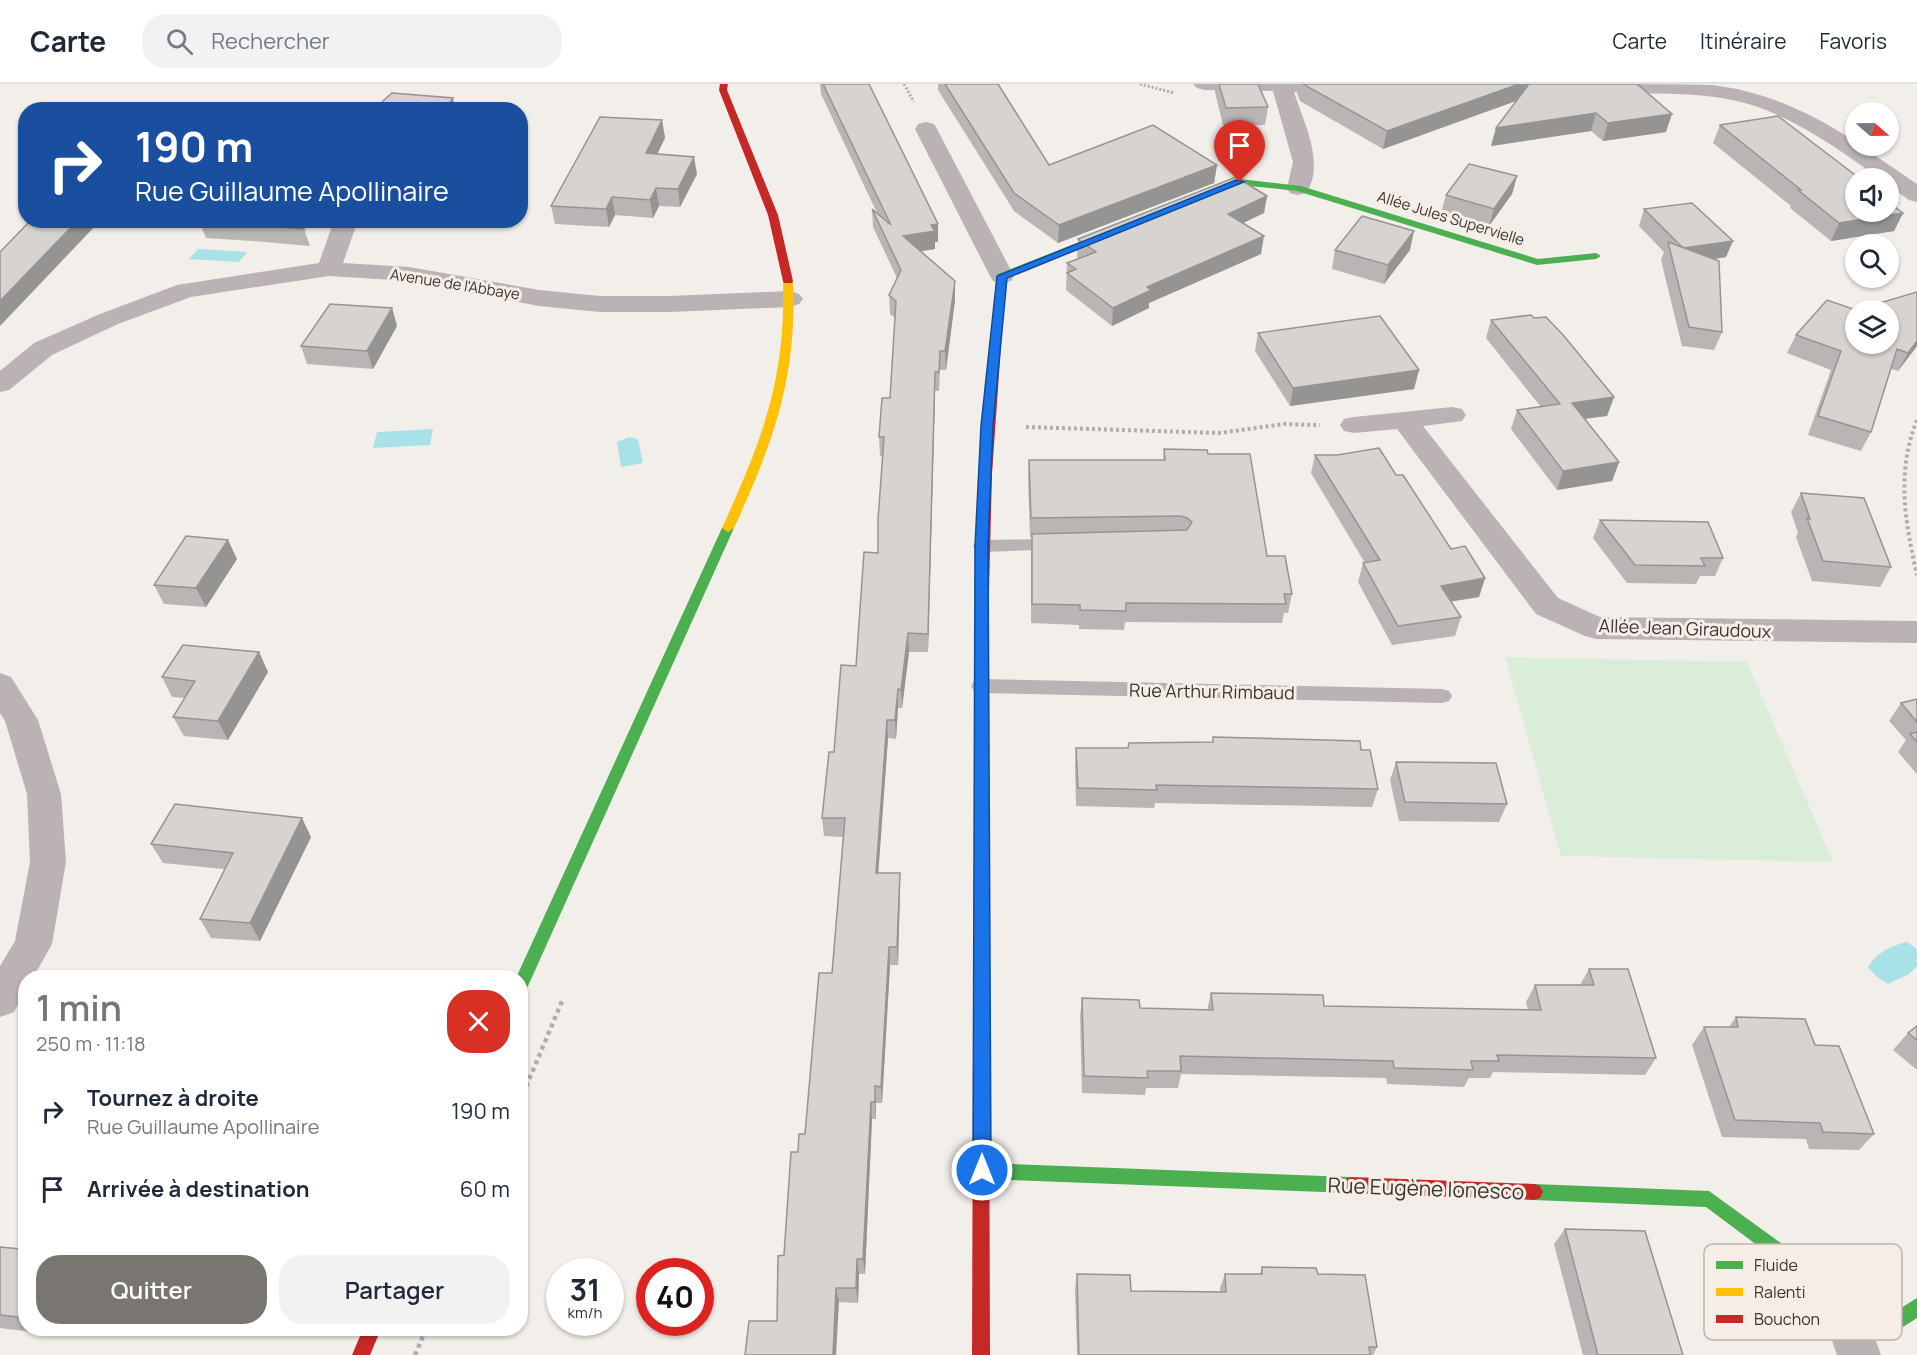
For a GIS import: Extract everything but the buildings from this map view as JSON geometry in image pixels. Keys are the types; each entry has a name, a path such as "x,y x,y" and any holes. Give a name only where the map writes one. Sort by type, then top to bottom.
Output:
{"street":[{"path":"527,970 762,454 776,408 789,348 790,299 776,219 723,90 724,84"},
{"path":"1204,84 1365,86"},
{"path":"1282,86 1304,162 1298,188"},
{"path":"1578,88 1673,88 1731,94 1780,108 1840,140 1917,195"},
{"path":"926,129 1002,276 987,426 982,546 981,1355"},
{"name":"Allée Jules Supervielle","path":"1197,200 1240,182 1298,188 1537,262 1596,256"},
{"path":"1002,276 1132,225"},
{"path":"329,269 343,228"},
{"name":"Avenue de l'Abbaye","path":"0,384 43,349 109,319 186,290 329,269 409,274 539,298 600,304 669,304 790,299"},
{"path":"1354,425 1452,416"},
{"name":"Allée Jean Giraudoux","path":"1404,420 1547,606 1596,628 1917,632"},
{"path":"0,685 21,720 45,794 48,862 33,944 0,1000"},
{"name":"Rue Eugène Ionesco","path":"982,1170 1709,1199 1769,1244"},
{"name":"Rue Eugène Ionesco","path":"1902,1318 1917,1307"},
{"path":"361,1355 369,1336"},
{"path":"1854,1340 1859,1355"}],"lane":[{"path":"982,546 1074,545"},
{"name":"Rue Arthur Rimbaud","path":"981,686 1442,696"}],"path":[{"path":"1140,84 1177,94"},
{"path":"1917,420 1909,436 1901,494 1917,575"},
{"path":"987,426 1219,433 1284,424 1354,425"},
{"path":"416,1355 423,1336"}],"green space":[{"path":"1505,657 1747,662 1833,862 1561,856"}],"water":[{"path":"198,249 247,252 239,262 189,259"},
{"path":"433,429 430,445 373,448 377,432"},
{"path":"629,437 638,439 643,463 621,467 617,442"},
{"path":"1907,942 1917,949 1917,966 1909,974 1888,984 1868,967 1885,950"}],"traffic: fast":[{"path":"1205,196 1240,182 1298,188 1537,262 1596,256"},
{"path":"998,317 1002,276 1120,229"},
{"path":"527,970 728,528"},
{"path":"981,1055 982,631"},
{"path":"982,1171 1351,1185"},
{"path":"1534,1192 1709,1199 1769,1244"},
{"path":"1902,1318 1917,1307"}],"traffic: slow":[{"path":"728,528 755,467 776,409 787,348 788,281"}],"traffic: jam":[{"path":"724,84 723,90 773,215 788,281"},
{"path":"982,631 986,474 998,317"},
{"path":"981,1055 981,1355"},
{"path":"1351,1185 1534,1192"},
{"path":"361,1355 369,1336"}],"route":[{"path":"982,1170 982,546 987,426 1002,276 1240,182"}]}
